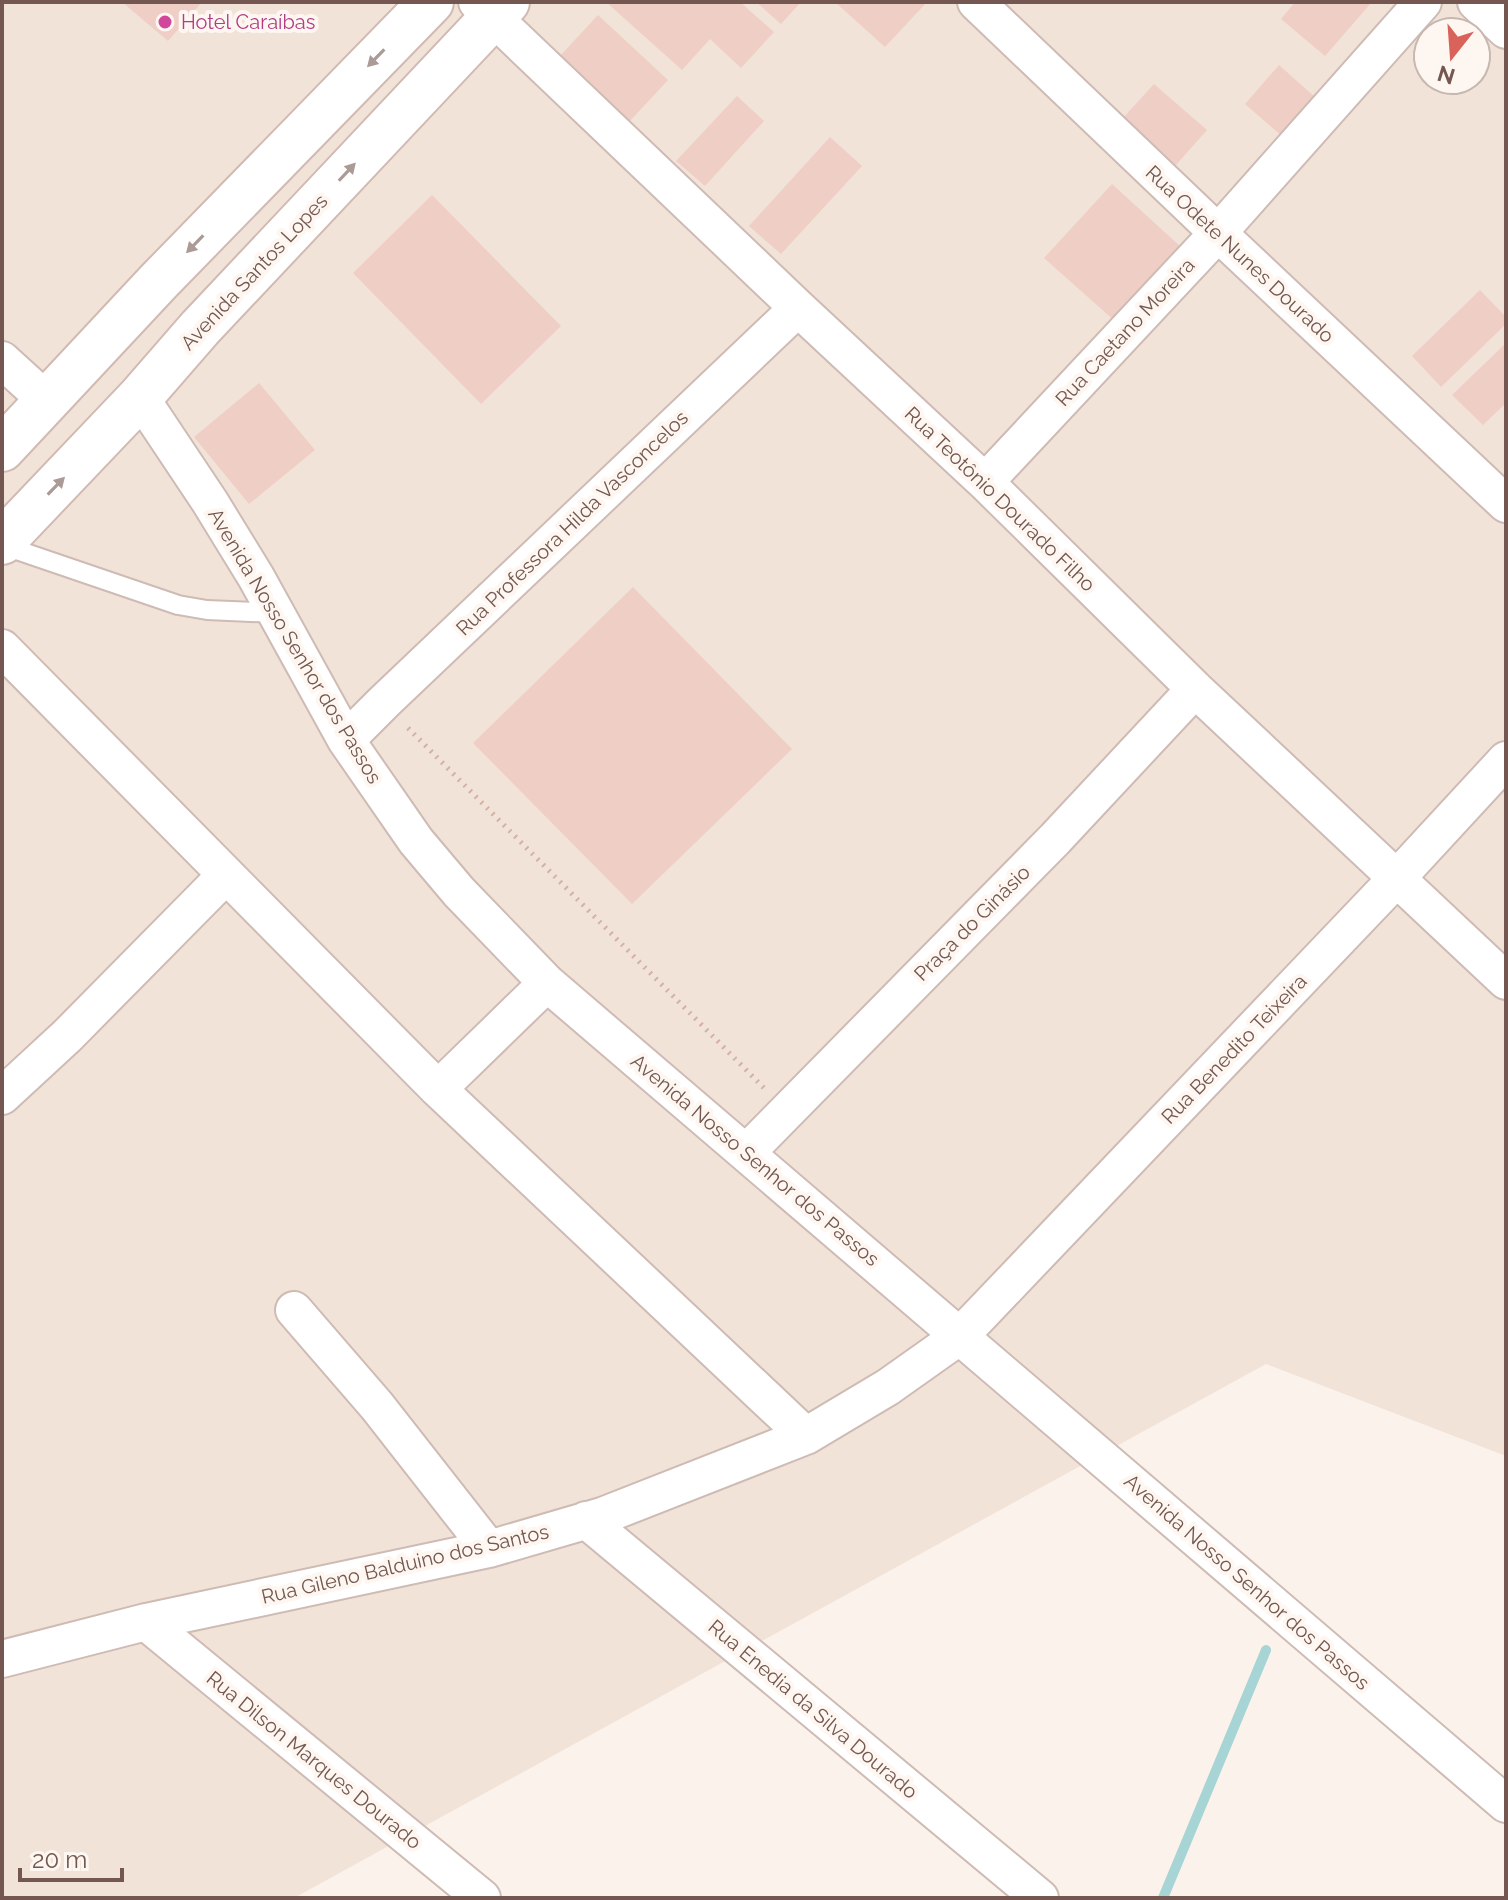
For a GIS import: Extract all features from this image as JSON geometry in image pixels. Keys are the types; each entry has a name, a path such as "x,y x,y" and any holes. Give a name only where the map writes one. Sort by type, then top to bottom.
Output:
{"main road":[{"path":"2,449 158,282 431,2"},
{"name":"Avenida Santos Lopes","path":"2,543 140,397 492,7"}],"street":[{"name":"Rua Odete Nunes Dourado","path":"976,2 1506,504"},
{"name":"Rua Caetano Moreira","path":"985,482 1218,233 1423,2"},
{"path":"1476,2 1506,30"},
{"name":"Rua Teotônio Dourado Filho","path":"492,7 798,308 985,482 1195,689 1506,981"},
{"name":"Rua Professora Hilda Vasconcelos","path":"346,740 798,308"},
{"path":"2,360 47,401"},
{"name":"Avenida Nosso Senhor dos Passos","path":"140,397 256,577 346,740 416,841 459,892 547,983 1506,1804"},
{"path":"2,648 438,1089 806,1436"},
{"name":"Praça do Ginásio","path":"746,1153 1055,839 1195,689"},
{"name":"Rua Benedito Teixeira","path":"960,1336 1506,760"},
{"path":"2,1096 67,1036 226,875"},
{"path":"438,1089 547,983"},
{"path":"294,1310 377,1406 489,1549"},
{"name":"Rua Gileno Balduino dos Santos","path":"2,1659 146,1622 489,1549 602,1516 806,1436 888,1387 960,1336"},
{"name":"Rua Enedia da Silva Dourado","path":"586,1520 1040,1898"},
{"name":"Rua Dilson Marques Dourado","path":"146,1622 482,1898"}],"lane":[{"path":"2,543 178,605 207,610 276,613"}],"path":[{"path":"384,702 787,1111"}],"shaded area":[{"path":"2,2 1506,2 1506,1456 1266,1364 294,1898 2,1898"}],"building":[{"name":"Hotel Caraíbas","path":"122,2 202,2 168,41"},
{"path":"606,2 740,2 774,32 741,68 710,39 682,70"},
{"path":"756,2 801,2 781,24"},
{"path":"835,2 927,2 885,47"},
{"path":"1295,2 1372,2 1325,56 1281,19"},
{"path":"598,15 668,80 630,121 559,57"},
{"path":"1279,65 1325,106 1291,144 1245,104"},
{"path":"1154,84 1207,130 1176,165 1123,118"},
{"path":"737,96 764,121 705,186 676,161"},
{"path":"830,137 862,166 781,254 749,226"},
{"path":"1112,184 1193,258 1126,331 1044,258"},
{"path":"432,195 561,326 481,404 353,273"},
{"path":"1480,290 1506,317 1506,324 1441,387 1412,356"},
{"path":"1506,343 1506,403 1483,425 1452,395"},
{"path":"259,383 315,450 249,504 194,437"},
{"path":"633,587 792,749 632,904 473,743"}],"waterway":[{"path":"1163,1898 1266,1650"}],"place":[{"name":"Hotel Caraíbas","path":"165,22"}]}
